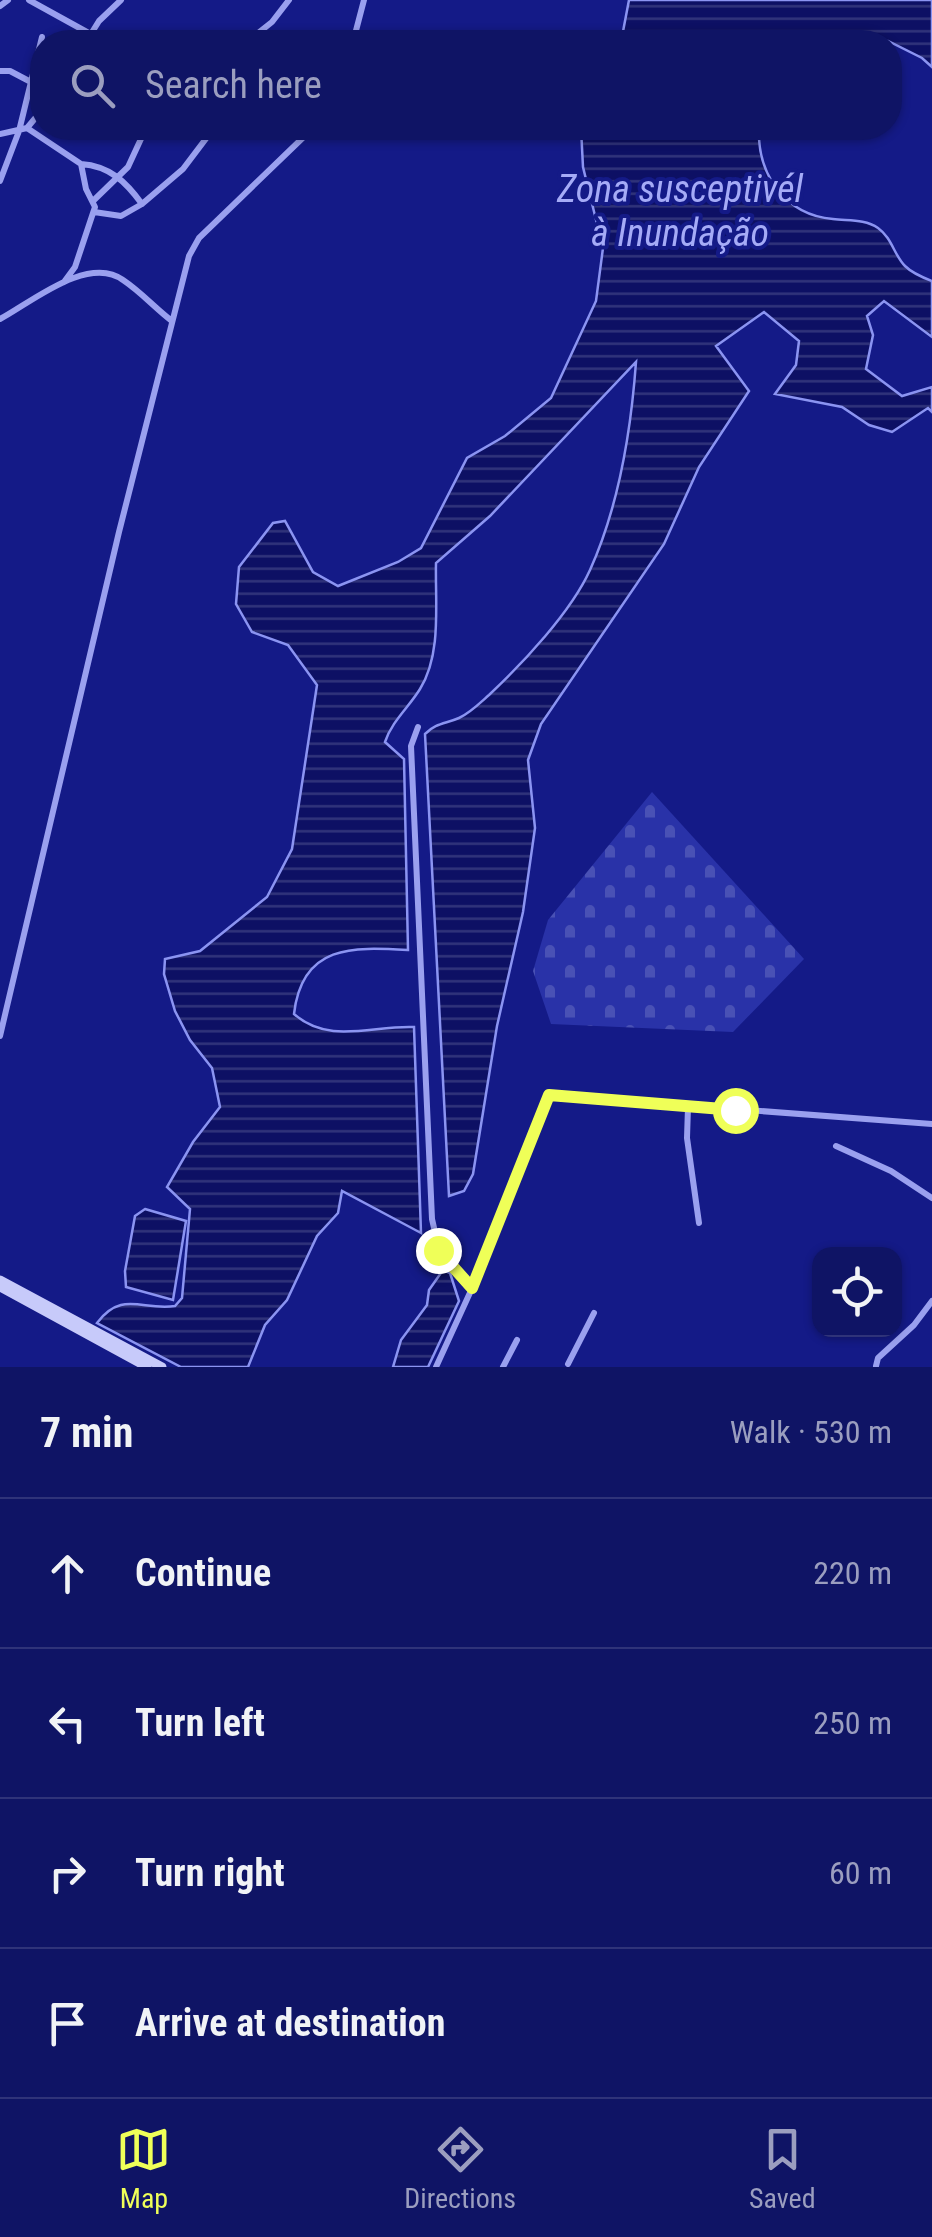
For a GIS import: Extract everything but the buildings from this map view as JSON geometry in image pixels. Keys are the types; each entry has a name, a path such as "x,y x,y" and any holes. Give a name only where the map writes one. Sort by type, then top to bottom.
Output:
{"main road":[{"path":"0,1284 147,1367"},
{"path":"0,1284 162,1367"}],"street":[{"path":"0,6 8,0"},
{"path":"28,0 84,30"},
{"path":"93,30 121,0"},
{"path":"262,30 290,0"},
{"path":"356,30 364,0"},
{"path":"0,71 10,71 29,81"},
{"path":"0,181 23,130 30,78"},
{"path":"0,134 23,130 30,123"},
{"path":"23,130 30,134"},
{"path":"40,140 81,164 120,177 142,204"},
{"path":"93,201 128,168 141,140"},
{"path":"94,212 121,216 142,204 183,169 205,140"},
{"path":"0,1036 119,532 189,256 199,238 301,140"},
{"path":"64,282 75,267 94,212 81,164"},
{"path":"0,319 64,282 109,274 121,277 172,321"},
{"path":"418,728 411,746 432,1219 438,1250 472,1288"},
{"path":"436,1367 549,1095 932,1124"},
{"path":"688,1107 687,1138 699,1222"},
{"path":"836,1146 891,1171 932,1198"},
{"path":"876,1366 878,1358 914,1325 932,1300"},
{"path":"568,1364 594,1313"},
{"path":"503,1367 517,1340"}],"green space":[{"path":"652,792 804,959 733,1032 551,1024 533,971 548,920"}],"water":[{"path":"629,0 932,0 932,67 902,48 902,30 623,30"},
{"name":"Zona susceptivél à Inundação","path":"582,140 760,140 769,176 788,201 816,216 873,225 887,237 905,266 932,281 932,337 884,301 867,316 873,335 866,369 902,396 932,387 932,412 928,408 892,432 869,425 842,407 775,394 796,365 799,341 764,312 716,346 749,391 699,467 664,544 541,724 528,760 535,828 523,912 497,1026 473,1174 464,1191 449,1196 425,734 463,716 489,695 545,636 582,586 600,546 616,494 636,362 490,516 436,563 432,660 420,689 385,742 404,759 408,950 350,950 319,962 307,974 294,1014 322,1029 337,1031 414,1027 421,1233 342,1191 338,1213 317,1236 287,1300 265,1325 248,1367 181,1367 97,1323 124,1304 175,1306 182,1298 190,1209 167,1187 193,1142 220,1107 212,1068 190,1040 175,1011 164,974 165,959 200,951 267,897 292,849 317,685 288,645 252,632 236,604 239,567 273,523 285,521 313,572 338,586 398,562 421,548 467,458 505,436 551,398 596,301 603,248 583,167"},
{"path":"145,1209 186,1221 173,1300 126,1287 125,1271 135,1216"},
{"path":"443,1270 450,1273 459,1301 428,1367 393,1367 401,1340 427,1305 429,1290"}],"route":[{"path":"438,1250 472,1288 549,1095 735,1110"}]}
